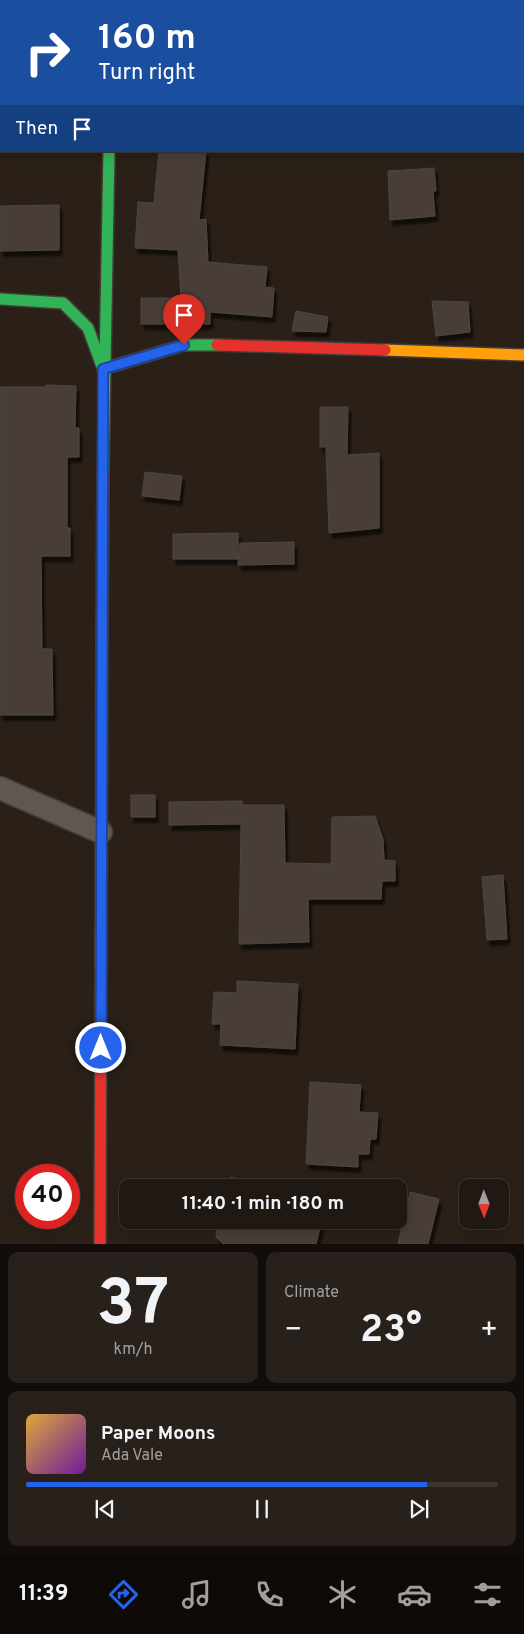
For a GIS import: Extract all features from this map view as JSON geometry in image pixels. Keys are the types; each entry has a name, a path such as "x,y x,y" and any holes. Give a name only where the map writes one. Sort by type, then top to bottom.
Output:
{"street":[{"path":"100,1244 103,369 109,152"},
{"path":"0,299 63,303 88,328 103,369"},
{"path":"103,369 184,345 322,347 524,355"},
{"path":"0,788 101,832"}],"building":[{"path":"159,152 206,152 199,220 206,219 208,262 267,267 265,287 274,288 272,317 210,312 210,324 141,324 141,298 181,298 178,250 135,248 138,202 154,203"},
{"path":"434,168 436,191 433,191 435,216 390,220 388,171"},
{"path":"59,205 59,250 0,251 0,206"},
{"path":"432,301 468,302 470,332 436,336"},
{"path":"296,311 328,317 326,332 292,331"},
{"path":"46,385 76,386 75,428 79,428 79,457 67,457 67,528 70,528 70,556 41,556 42,649 52,649 53,715 0,715 0,387 46,387"},
{"path":"320,407 348,407 347,455 379,453 379,528 329,533 326,447 320,447"},
{"path":"145,472 182,476 179,500 142,496"},
{"path":"238,533 238,559 173,559 173,534"},
{"path":"294,542 294,564 238,565 240,543"},
{"path":"131,795 155,795 155,817 131,817"},
{"path":"242,801 242,805 284,805 285,863 331,864 332,817 375,816 383,839 384,860 395,861 395,881 382,881 381,899 308,899 309,942 239,944 241,824 169,825 169,802"},
{"path":"503,875 507,939 487,940 482,877"},
{"path":"237,981 298,984 295,1049 220,1045 221,1024 212,1024 214,992 237,993"},
{"path":"310,1082 361,1085 359,1112 378,1113 376,1139 370,1139 369,1154 358,1154 358,1167 306,1164"},
{"path":"410,1192 439,1199 428,1244 398,1244 401,1229 407,1229 407,1205"},
{"path":"217,1229 320,1229 316,1244 223,1244 216,1237"}],"traffic: fast":[{"path":"103,473 109,152"},
{"path":"0,299 63,303 88,328 103,369 184,345 217,345"},
{"path":"101,966 102,643"}],"traffic: slow":[{"path":"385,350 524,355"}],"traffic: jam":[{"path":"217,345 385,350"},
{"path":"102,643 103,473"},
{"path":"100,1244 101,966"}],"route":[{"path":"101,1048 103,369 184,345"}]}
